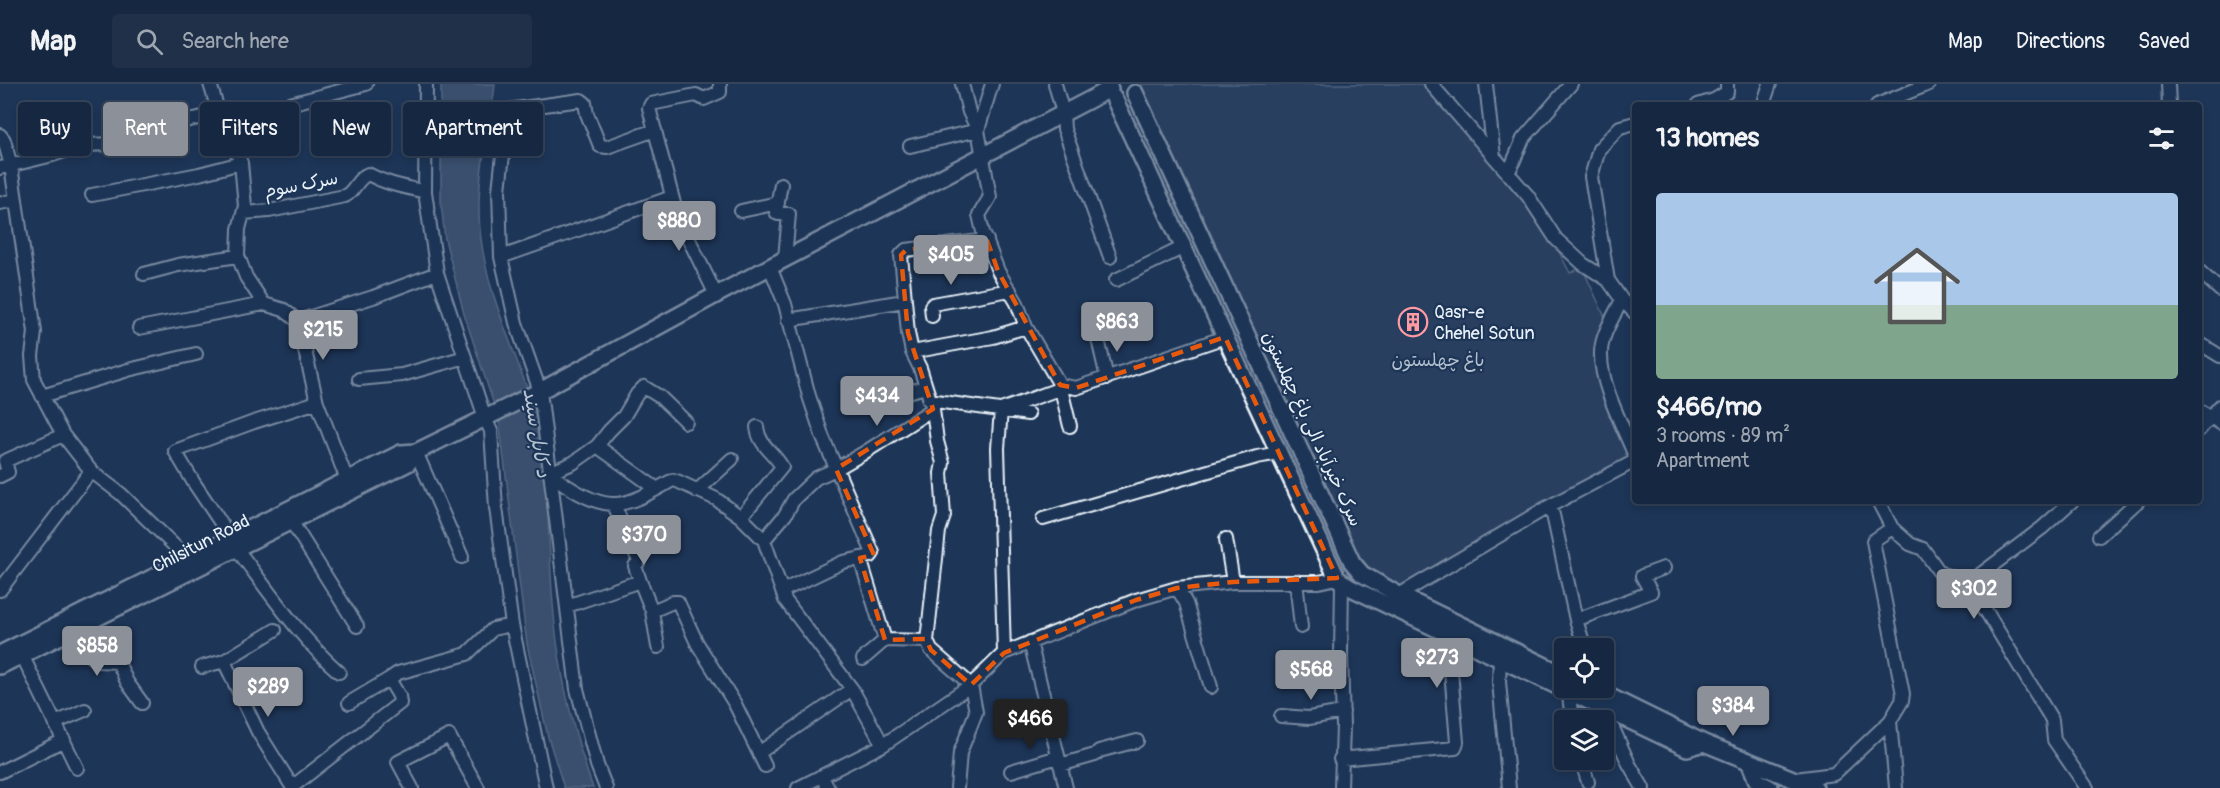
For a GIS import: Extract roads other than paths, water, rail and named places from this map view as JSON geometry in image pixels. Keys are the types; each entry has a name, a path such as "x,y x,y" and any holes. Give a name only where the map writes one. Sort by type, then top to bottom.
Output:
{"main road":[{"name":"Chilsitun Road","path":"0,666 234,543 347,480 402,453 416,452 490,416 1063,113 1111,90 1126,98 1137,88"},
{"name":"سرک خیرآباد الی باغ چهلستون","path":"1137,88 1352,562 1362,574 1399,595 1554,670"},
{"path":"1111,90 1339,580 1448,635 1554,683"},
{"name":"Chilsitun Road","path":"0,654 188,559 291,521 408,463 416,452"},
{"path":"1585,698 1687,748 1704,743"},
{"path":"1614,698 1704,743 1815,788"},
{"path":"1749,761 1757,781 1764,787"}],"street":[{"path":"210,84 217,102"},
{"path":"287,102 366,84"},
{"path":"426,84 425,192 437,273 465,357 490,416 496,508 512,625 546,788"},
{"path":"716,295 677,215 649,106 696,95 704,99 720,92 720,84"},
{"path":"962,84 969,112 978,130 990,198 979,215 983,232 998,271 1010,290 1026,327 1060,386 1070,426"},
{"path":"978,130 992,84"},
{"path":"1055,84 1063,113 1064,129 1110,257"},
{"path":"1431,84 1528,196 1556,239 1583,264 1608,280 1632,311"},
{"path":"1486,84 1494,158"},
{"path":"1508,174 1523,139 1571,84"},
{"path":"1708,102 1727,92 1727,84"},
{"path":"1765,102 1770,84"},
{"path":"1884,102 1929,84"},
{"path":"2168,84 2169,102"},
{"path":"606,788 597,765 577,689 549,473 536,392 516,323 501,257 499,190 508,110 581,100 585,103 600,146 607,147 655,130"},
{"path":"5,167 82,145 118,144 165,126 200,120"},
{"path":"1608,280 1591,177 1599,149 1620,127 1632,124"},
{"path":"910,146 978,130"},
{"path":"0,135 4,140 5,167 16,200 35,332 32,356 34,380 63,435 91,471 121,494 188,559"},
{"path":"238,156 241,163 245,206 238,256 246,278 264,304"},
{"path":"92,195 199,174 241,163"},
{"name":"سرک سوم","path":"244,213 269,211 345,196 352,191 363,176 368,174 385,183 398,184 425,192"},
{"path":"782,184 776,213 789,214 785,258"},
{"path":"501,257 672,197"},
{"path":"0,204 16,200"},
{"path":"741,211 778,203"},
{"path":"957,788 960,753 976,712 971,685 931,650 927,641 939,531 944,516 941,473 943,463 931,404 920,368 912,352 904,301 901,255 903,252 954,243 987,240"},
{"path":"1116,280 1184,247"},
{"path":"144,274 178,265 238,256"},
{"path":"770,267 785,304 809,396 823,438 873,553 871,556 835,566 782,591"},
{"path":"298,321 437,273"},
{"path":"2202,274 2220,290"},
{"path":"932,316 931,306 933,304 1010,290"},
{"path":"1622,300 1608,329 1601,351 1604,376 1632,448"},
{"path":"788,320 904,301"},
{"path":"139,328 264,304 284,310 298,321 317,402 347,480"},
{"path":"912,352 993,337 1026,327"},
{"path":"1097,335 1107,378"},
{"path":"1060,386 1076,388 1225,337"},
{"path":"2202,345 2220,356"},
{"path":"42,396 128,370 196,354"},
{"path":"359,379 402,375 465,357"},
{"path":"1001,410 1056,390 1060,386"},
{"path":"549,473 573,463 597,446 624,416 644,387 660,397 686,422"},
{"path":"874,401 926,387"},
{"path":"317,402 175,451 234,543 289,616 325,660 339,672"},
{"path":"764,540 785,515 794,499 806,487 822,474 836,469 931,404 1028,414"},
{"path":"2202,428 2215,420 2220,406"},
{"path":"1001,410 998,448 1004,653"},
{"path":"2202,412 2215,420"},
{"path":"741,516 782,467 758,437 757,427"},
{"path":"0,476 8,472 5,461 63,435"},
{"path":"597,446 657,489"},
{"path":"416,452 462,557"},
{"path":"1043,519 1257,457 1279,453"},
{"path":"697,491 732,459"},
{"path":"1399,595 1546,508 1632,462"},
{"path":"0,590 91,471"},
{"path":"549,473 564,484 597,501 614,505 632,500 673,480 716,499 741,516 764,540 782,591 791,609 852,689 883,745"},
{"path":"1880,504 1892,528 1910,544 1923,549 1940,573 1969,583 2052,720 2055,740 2087,788"},
{"path":"1969,583 2042,528 2069,504"},
{"path":"2099,536 2135,504"},
{"path":"614,505 639,561 634,566 652,611 658,647"},
{"path":"1546,508 1553,515 1582,638"},
{"path":"291,521 357,626"},
{"path":"1764,787 1789,776 1834,774 1890,721 1902,701 1903,694 1874,541 1892,528"},
{"path":"1226,539 1233,582"},
{"path":"860,558 885,640"},
{"path":"1576,620 1651,592 1642,576 1664,568"},
{"path":"798,788 825,783 883,745 971,685 1004,653 1136,600 1177,588 1233,582 1339,580 1343,712 1341,788"},
{"path":"567,606 640,581"},
{"path":"1296,581 1301,627"},
{"path":"1177,588 1186,603 1211,687"},
{"path":"652,611 678,602 697,643 735,705 765,766"},
{"path":"349,703 398,673 467,654 494,629 512,625"},
{"path":"202,667 224,661 275,630"},
{"path":"62,635 97,662 118,662 127,682 142,703"},
{"path":"1340,759 1455,748 1457,742 1448,635"},
{"path":"863,659 885,640 927,641"},
{"path":"1030,642 1066,788"},
{"path":"21,655 77,768"},
{"path":"1500,659 1499,682 1509,788"},
{"path":"224,661 258,732 293,787 400,704 399,696 389,679"},
{"path":"760,752 852,689"},
{"path":"1600,698 1629,764 1643,788"},
{"path":"55,723 85,710"},
{"path":"1281,716 1309,718 1343,712"},
{"path":"1890,721 1896,788"},
{"path":"412,788 398,762 449,736 478,788"},
{"path":"0,772 64,740"},
{"path":"1011,771 1095,755 1099,751 1137,741"},
{"path":"1584,770 1588,782"}],"water":[{"path":"441,84 495,84 493,102 441,102"},
{"name":"د کابل سيند","path":"441,156 484,156 479,206 480,234 485,262 500,315 538,421 548,512 558,651 572,720 593,788 564,788 548,737 527,644 499,420 464,314 445,239 441,203"}],"place":[{"name":"Qasr-e Chehel Sotun","path":"1413,322"}],"park label":[{"name":"باغ چهلستون","path":"1438,360"}]}
